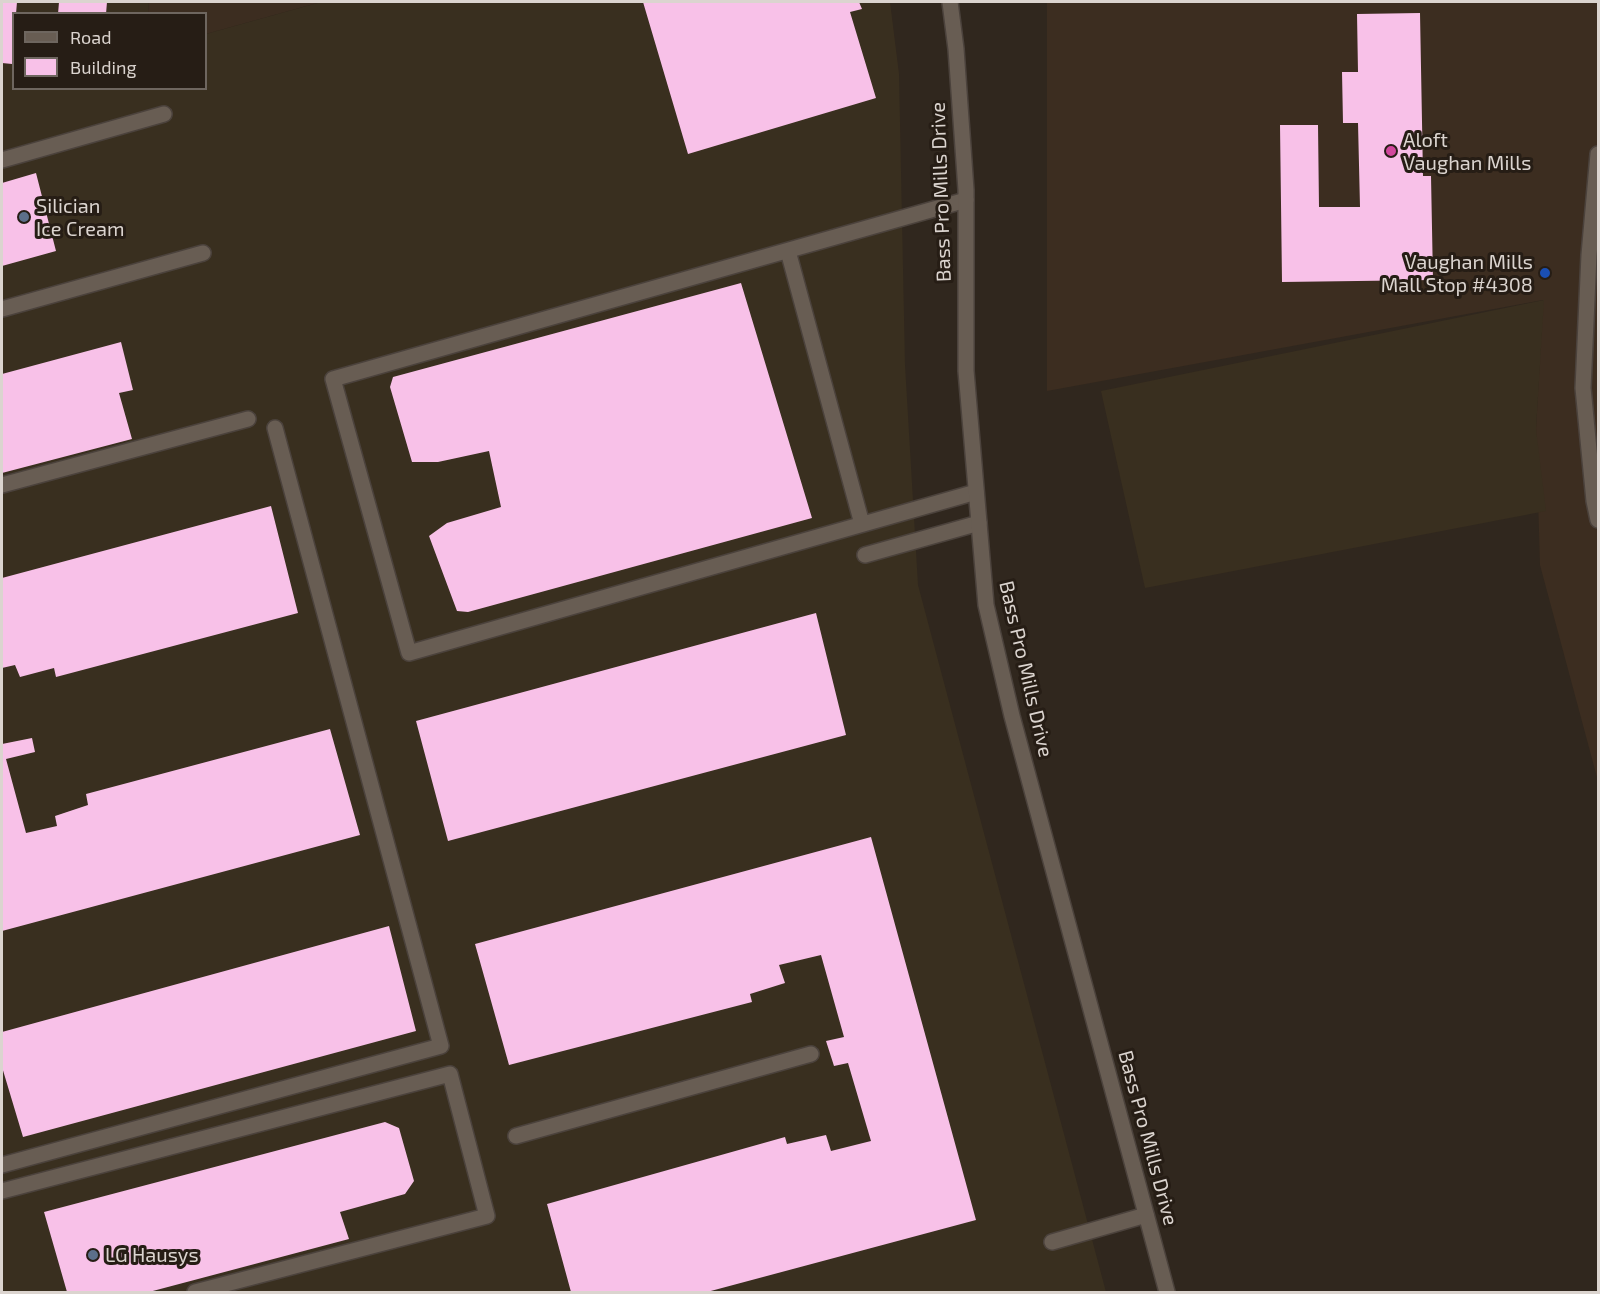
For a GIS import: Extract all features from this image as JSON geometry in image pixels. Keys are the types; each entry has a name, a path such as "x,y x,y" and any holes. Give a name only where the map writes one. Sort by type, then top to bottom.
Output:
{"street":[{"name":"Bass Pro Mills Drive","path":"950,2 956,49 966,200 966,371 986,605 1012,716 1167,1293"},
{"path":"2,160 164,114"},
{"path":"1599,154 1589,255 1583,388 1594,501 1599,520"},
{"path":"966,200 333,380 409,653 976,492"},
{"path":"788,251 862,524"},
{"path":"2,309 203,253"},
{"path":"2,485 248,419"},
{"path":"2,1164 441,1046 275,428"},
{"path":"865,555 979,523"},
{"path":"516,1136 811,1054"},
{"path":"2,1191 450,1074 487,1216 195,1293"},
{"path":"1052,1242 1146,1215"}],"shaded area":[{"path":"2,2 149,2 148,12 12,12 12,90 207,90 207,34 321,2 890,2 899,74 905,365 918,585 1106,1292 2,1292"},
{"path":"149,2 321,2 207,34 207,12 148,12"},
{"path":"1047,2 1598,2 1598,781 1540,565 1536,429 1543,300 1047,391"},
{"path":"1544,300 1536,429 1546,511 1145,588 1101,391"}],"building":[{"path":"2,2 17,2 16,12 12,12 12,64 2,63"},
{"path":"59,2 107,2 106,12 58,12"},
{"path":"643,2 859,2 862,9 850,12 876,98 688,154"},
{"name":"Aloft Vaughan Mills","path":"1420,13 1423,176 1431,176 1433,280 1282,282 1280,125 1318,125 1319,207 1360,207 1358,123 1343,123 1342,72 1358,72 1357,14"},
{"name":"Silician Ice Cream","path":"36,173 56,251 2,266 2,183"},
{"path":"741,283 812,518 468,612 457,611 429,536 447,523 501,507 489,451 438,462 412,462 390,387 393,377"},
{"path":"121,342 133,390 119,393 132,439 2,473 2,374"},
{"path":"271,506 298,613 56,677 54,668 20,677 15,665 2,668 2,578"},
{"path":"816,613 846,735 448,841 416,721"},
{"path":"330,729 360,835 2,931 2,744 32,738 35,752 6,759 26,833 57,826 55,816 88,805 86,794"},
{"path":"871,837 976,1220 707,1292 571,1292 547,1204 785,1137 787,1144 826,1135 831,1151 871,1141 848,1063 834,1066 826,1041 844,1037 821,955 779,965 785,983 750,994 752,1002 509,1065 475,944"},
{"path":"389,926 416,1031 23,1137 2,1067 2,1032"},
{"path":"385,1122 399,1128 414,1181 405,1194 340,1212 349,1239 149,1292 67,1292 44,1212"}],"place":[{"name":"Aloft Vaughan Mills","path":"1391,151"},
{"name":"Silician Ice Cream","path":"24,217"},
{"name":"Vaughan Mills Mall Stop #4308","path":"1545,273"},
{"name":"LG Hausys","path":"93,1255"}]}
